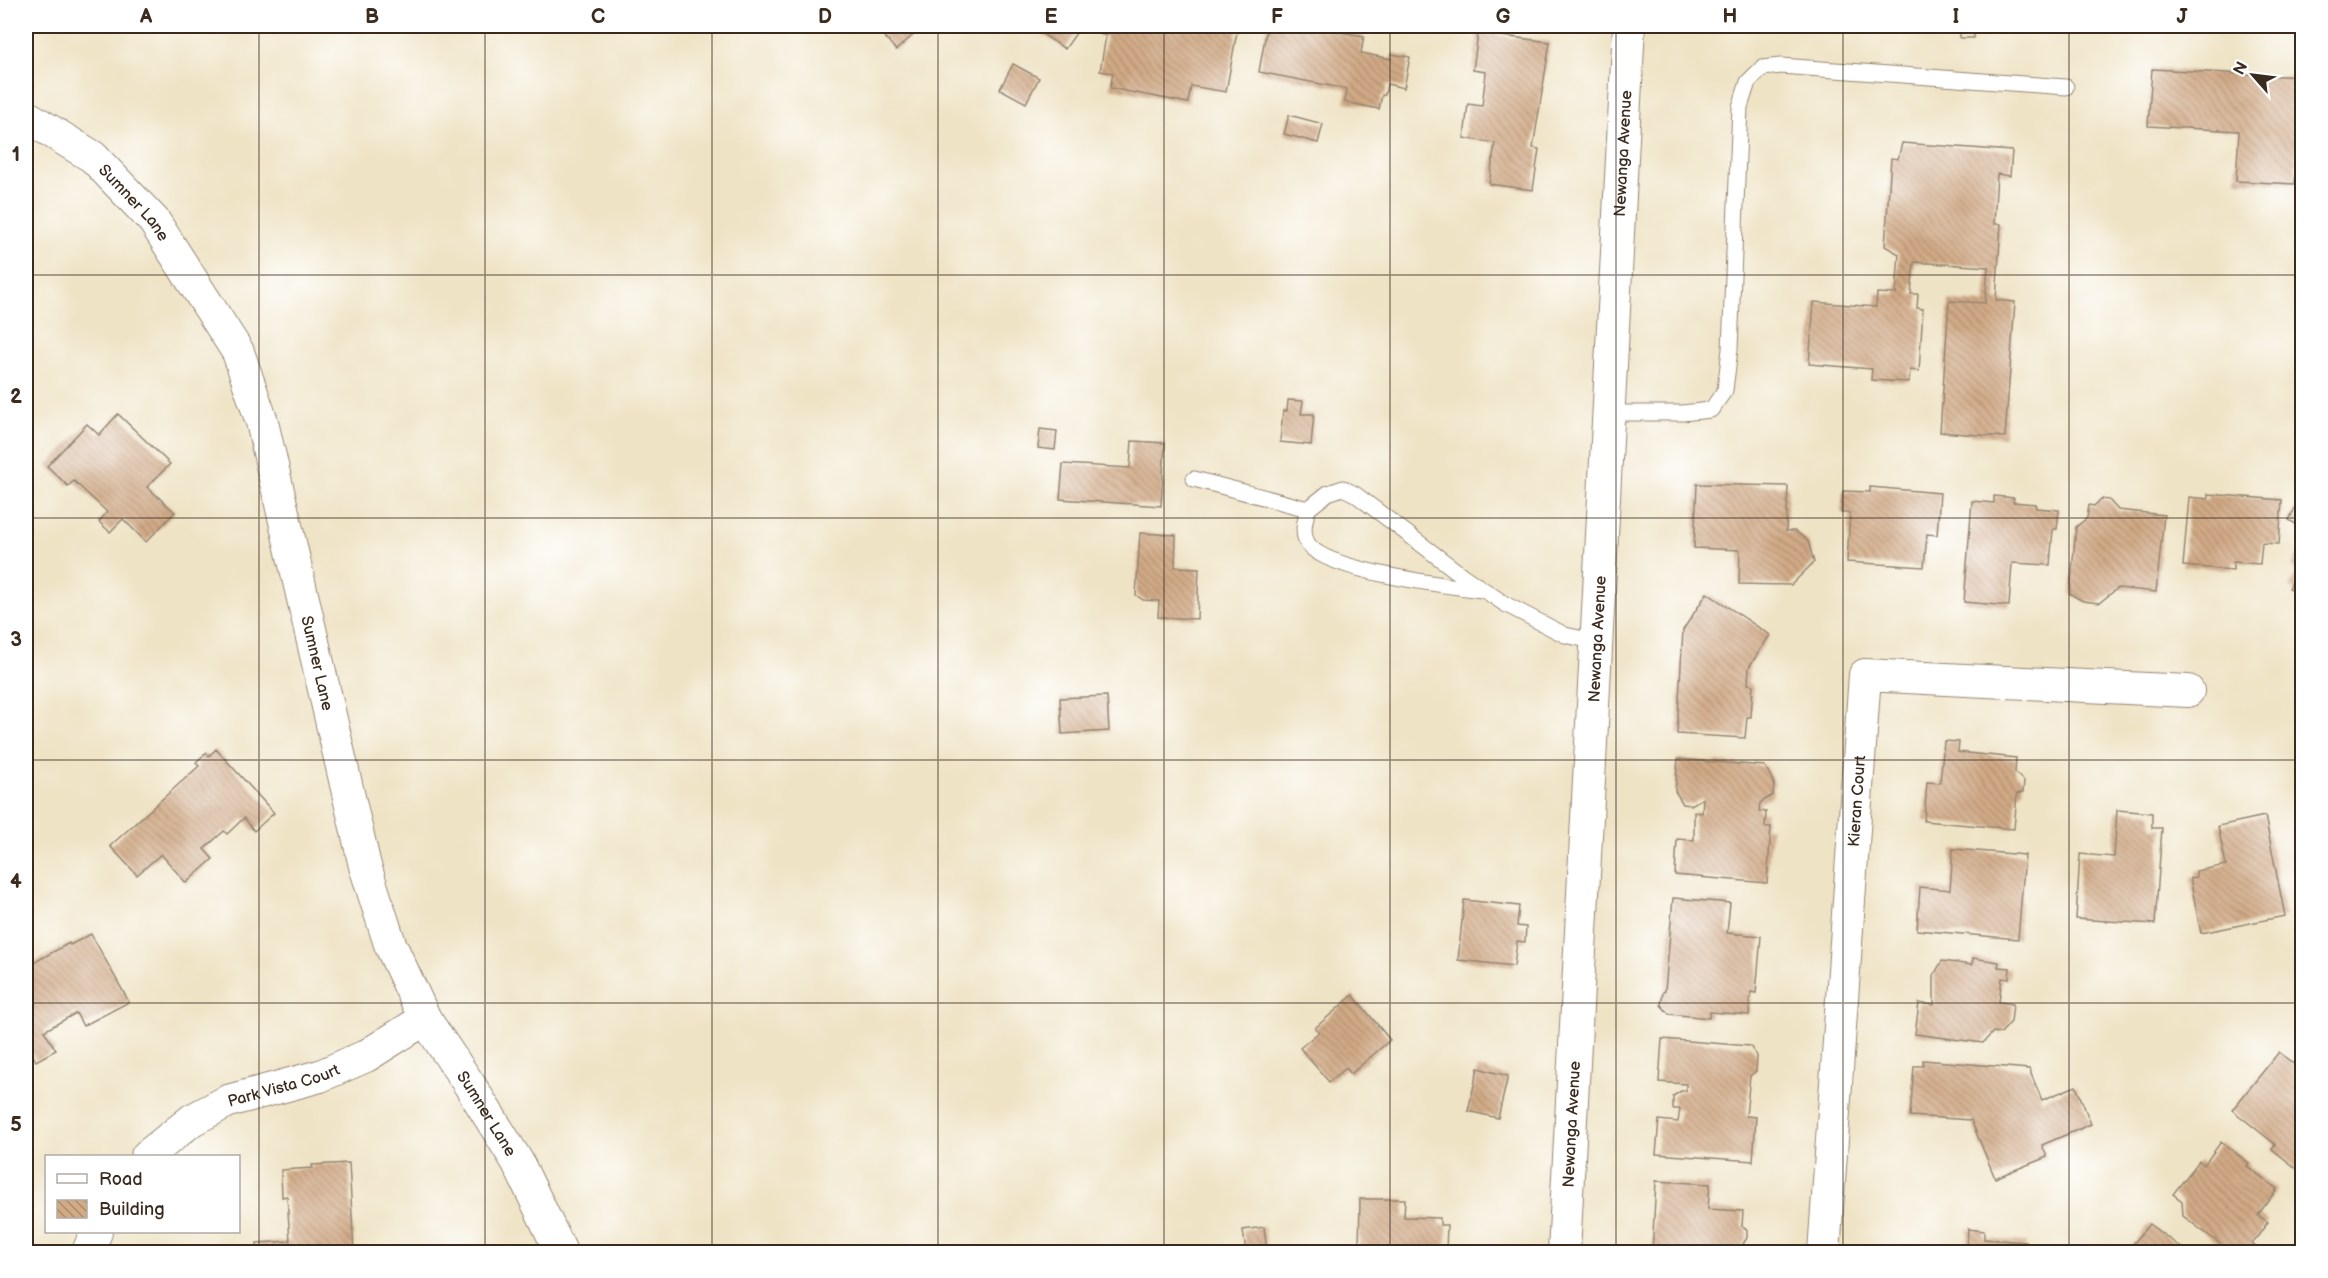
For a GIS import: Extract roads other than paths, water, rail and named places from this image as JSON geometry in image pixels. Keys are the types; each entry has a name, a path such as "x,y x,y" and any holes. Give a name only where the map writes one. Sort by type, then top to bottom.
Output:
{"street":[{"name":"Newanga Avenue","path":"1564,1252 1629,26"},
{"name":"Sumner Lane","path":"26,116 93,158 154,221 238,352 262,422 365,866 390,944 425,1019 517,1161 561,1252"},
{"name":"Kieran Court","path":"1824,1252 1864,675 2188,691"},
{"name":"Park Vista Court","path":"148,1155 192,1120 228,1101 320,1076 366,1056 425,1019"},
{"path":"88,1252 96,1233"}],"lane":[{"path":"1609,413 1682,413 1711,410 1725,390 1730,349 1740,107 1748,82 1762,68 1781,66 2066,87"},
{"path":"1194,478 1308,509"},
{"path":"1486,591 1420,582 1331,561 1308,544 1303,525 1308,509 1328,493 1344,488 1504,604 1565,635 1597,642"}]}
